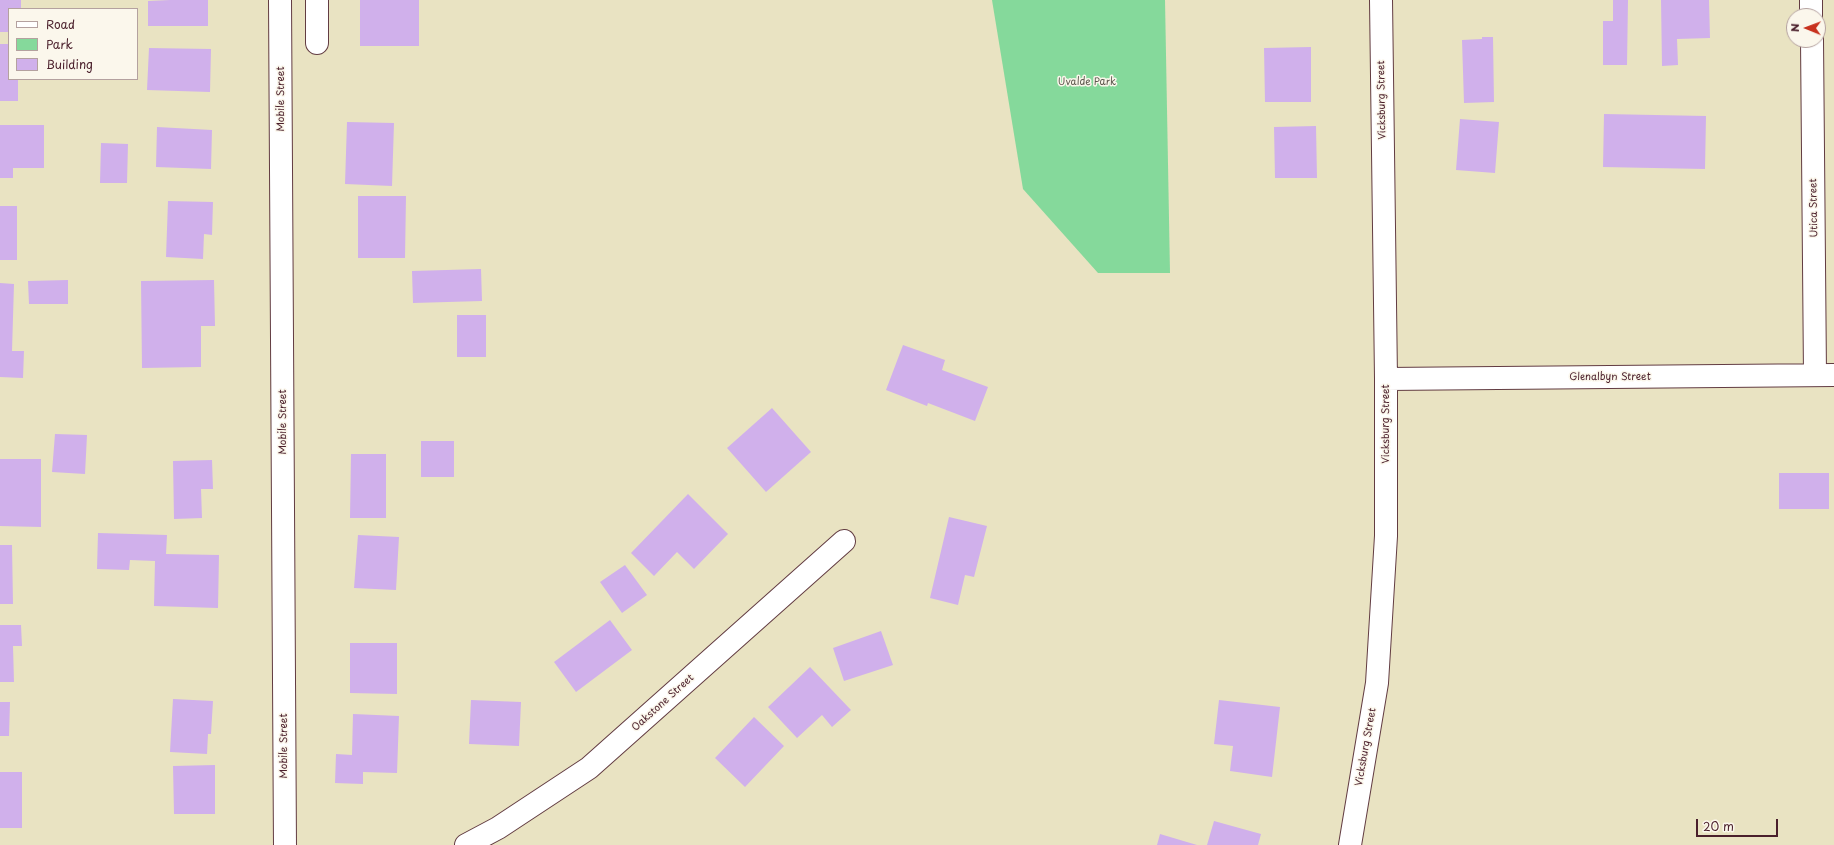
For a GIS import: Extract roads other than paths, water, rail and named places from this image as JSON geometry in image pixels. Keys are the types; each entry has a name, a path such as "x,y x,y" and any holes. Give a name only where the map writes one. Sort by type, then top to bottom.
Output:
{"street":[{"name":"Mobile Street","path":"280,0 285,845"},
{"path":"317,0 317,43"},
{"name":"Vicksburg Street","path":"1350,845 1377,683 1386,536 1386,379 1381,0"},
{"name":"Utica Street","path":"1812,48 1825,375"},
{"name":"Glenalbyn Street","path":"1386,379 1825,375"},
{"name":"Oakstone Street","path":"466,845 498,828 589,768 844,541"}],"park label":[{"name":"Uvalde Park","path":"1087,82"}]}
